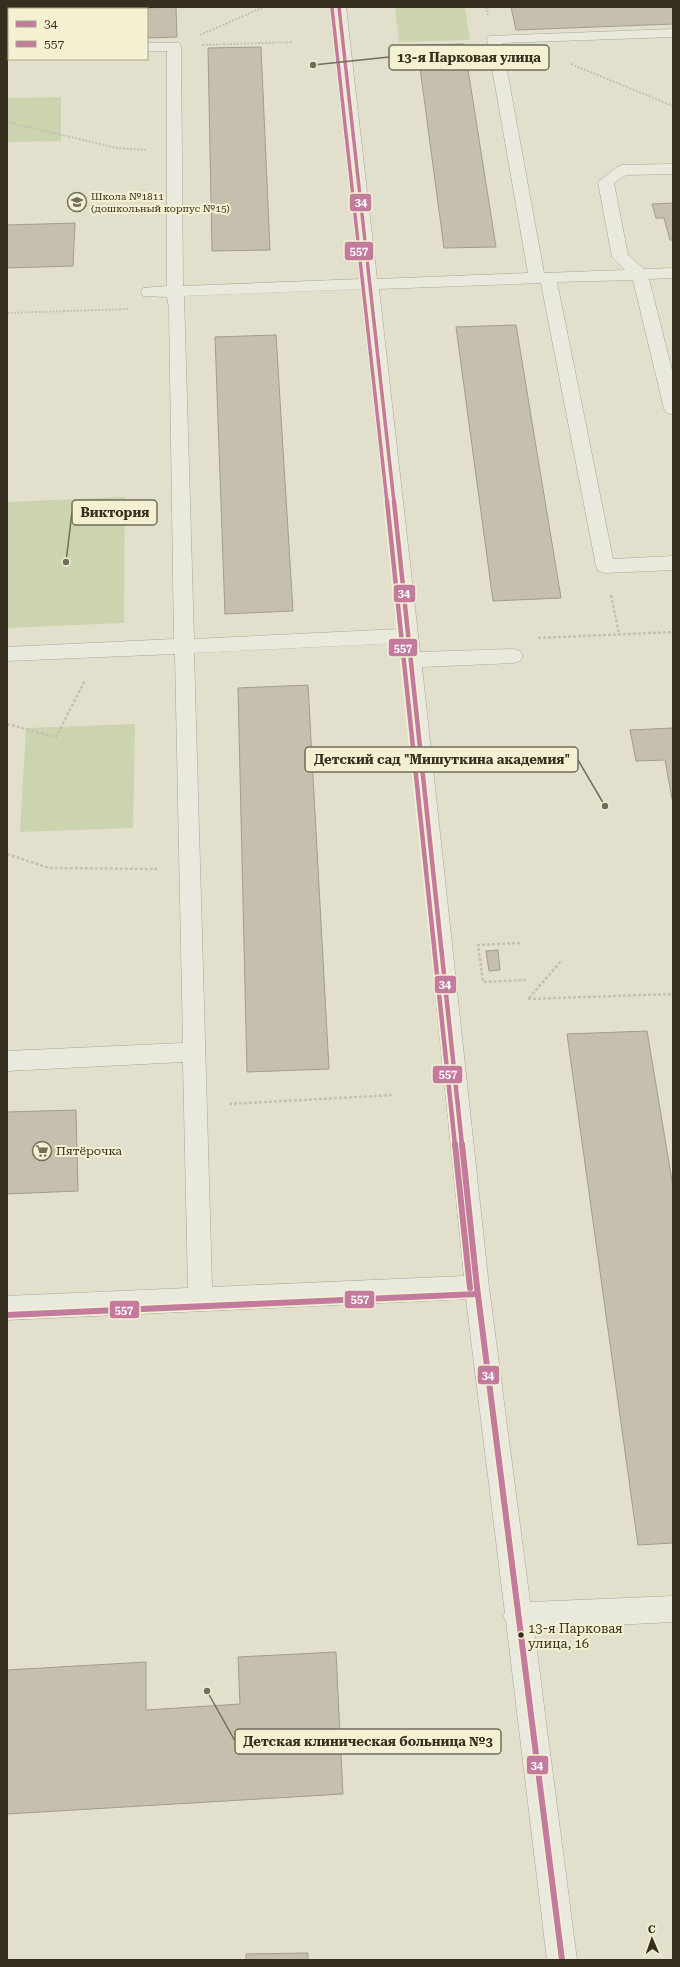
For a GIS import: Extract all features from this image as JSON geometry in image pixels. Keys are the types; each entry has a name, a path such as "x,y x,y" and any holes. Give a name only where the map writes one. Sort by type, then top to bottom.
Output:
{"street":[{"path":"339,7 409,636 451,1052 477,1287 517,1616 562,1960"},
{"path":"673,33 494,38 542,277 605,566 673,563"},
{"path":"148,47 174,46 173,152 176,299 200,1300"},
{"path":"673,169 622,170 606,182 620,256 640,274 673,409"},
{"path":"149,292 176,299 369,283 673,273"},
{"path":"7,654 409,636"},
{"path":"411,660 513,656"},
{"path":"7,1061 194,1052"},
{"path":"7,1308 477,1287"},
{"path":"517,1616 673,1609"}],"path":[{"path":"174,46 264,7"},
{"path":"174,46 293,42"},
{"path":"565,62 673,106"},
{"path":"7,122 117,148 173,152"},
{"path":"7,313 176,299"},
{"path":"605,566 619,634"},
{"path":"535,638 673,632"},
{"path":"7,724 56,737 101,649"},
{"path":"7,854 49,868 189,870"},
{"path":"520,944 478,945 483,982 526,980"},
{"path":"562,960 528,999 673,994"},
{"path":"196,1106 394,1095"}],"green space":[{"path":"395,7 465,7 470,40 399,42"},
{"path":"61,97 61,141 7,142 7,98"},
{"path":"125,497 124,623 7,628 7,502"},
{"path":"135,724 133,828 20,832 26,728"}],"building":[{"path":"176,7 177,37 148,38 148,8 145,8"},
{"path":"511,7 673,7 673,24 516,30"},
{"path":"7,12 8,12 8,43"},
{"path":"464,44 496,247 444,248 417,45"},
{"path":"261,47 270,250 212,251 208,48"},
{"path":"673,203 673,240 670,240 664,218 656,218 652,204"},
{"path":"75,223 73,266 7,268 7,225"},
{"path":"516,325 561,598 493,601 456,327"},
{"path":"276,335 293,611 225,614 215,337"},
{"path":"308,685 329,1069 247,1072 238,688"},
{"path":"673,728 673,804 665,760 636,761 630,730"},
{"path":"498,950 500,970 489,971 486,951"},
{"path":"647,1031 673,1187 673,1543 638,1545 567,1034"},
{"name":"Пятёрочка","path":"76,1110 78,1191 7,1194 7,1112"},
{"path":"336,1652 343,1794 7,1814 7,1670 146,1662 146,1710 240,1704 238,1657"},
{"path":"308,1953 308,1960 246,1960 246,1954"}],"transit line":[{"name":"34","path":"339,7 409,636 477,1287 562,1960"},
{"name":"557","path":"332,8 402,637 470,1288"},
{"name":"557","path":"7,1315 477,1294"}],"place":[{"name":"13-я Парковая улица","path":"313,65"},
{"name":"Школа №1811 (дошкольный корпус №15)","path":"77,202"},
{"name":"Виктория","path":"66,562"},
{"name":"Детский сад \"Мишуткина академия\"","path":"605,806"},
{"name":"Пятёрочка","path":"42,1151"},
{"name":"13-я Парковая улица, 16","path":"521,1635"},
{"name":"Детская клиническая больница №3","path":"207,1691"}]}
